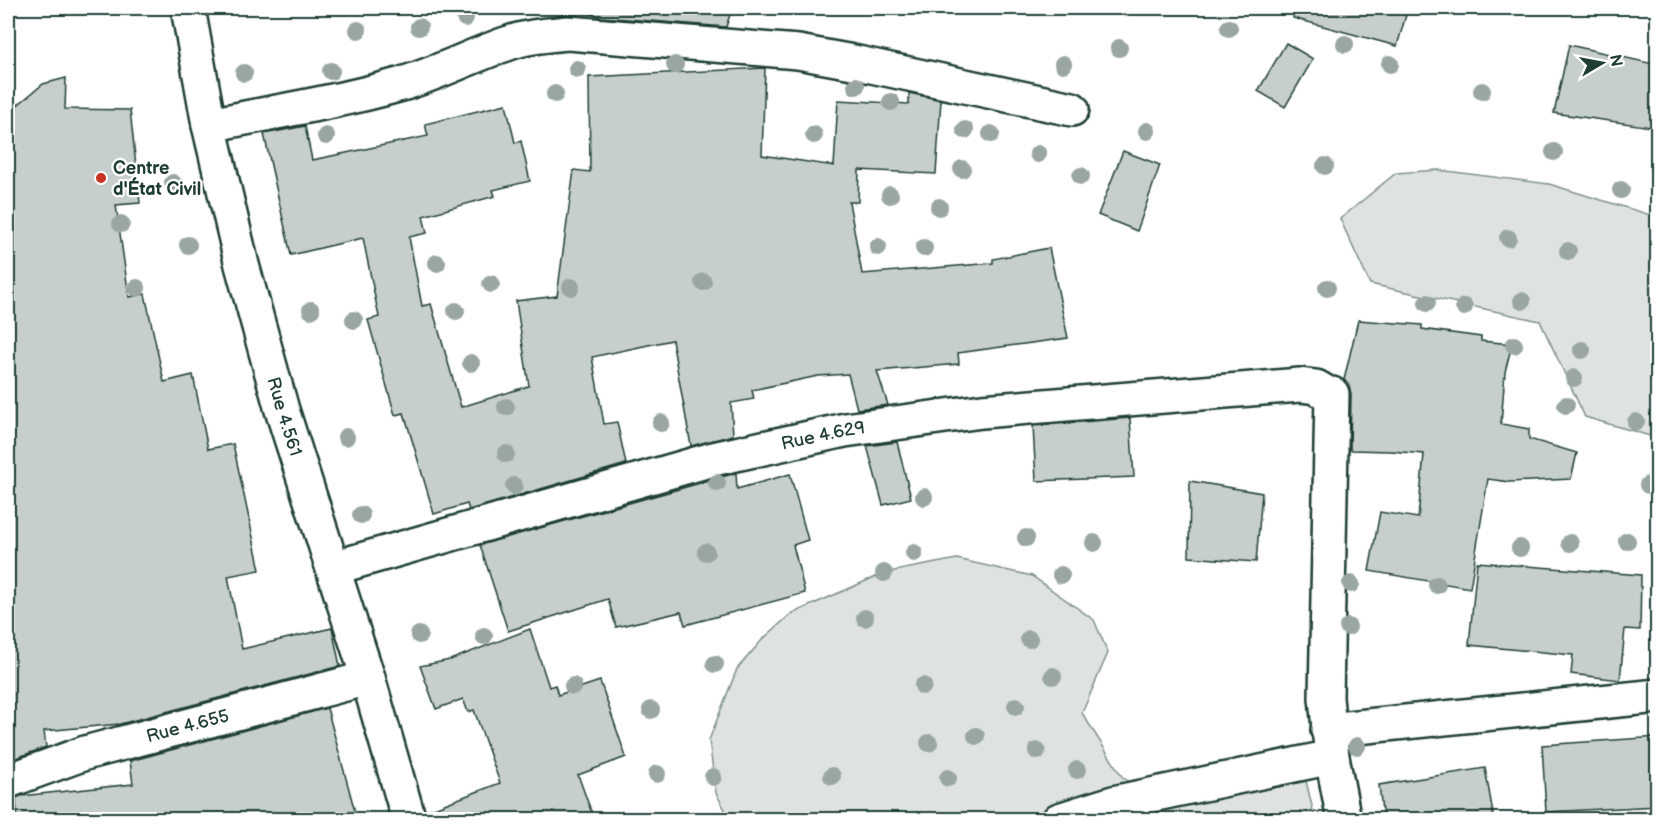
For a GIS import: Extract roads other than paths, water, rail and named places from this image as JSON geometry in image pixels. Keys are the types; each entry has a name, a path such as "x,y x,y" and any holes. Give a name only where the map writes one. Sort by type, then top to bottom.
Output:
{"street":[{"name":"Rue 4.561","path":"188,8 209,125 242,265 282,410 368,678 409,819"},
{"path":"209,125 370,93 405,83 510,42 568,33 798,52 1072,109"},
{"name":"Rue 4.629","path":"333,568 713,459 845,430 982,411 1300,385 1316,387 1332,394 1326,698 1330,743"},
{"name":"Rue 4.655","path":"8,781 85,753 368,678"},
{"path":"1059,819 1330,743 1658,696"},
{"path":"1330,743 1344,819"}],"place":[{"name":"Centre d'État Civil","path":"101,178"}]}
